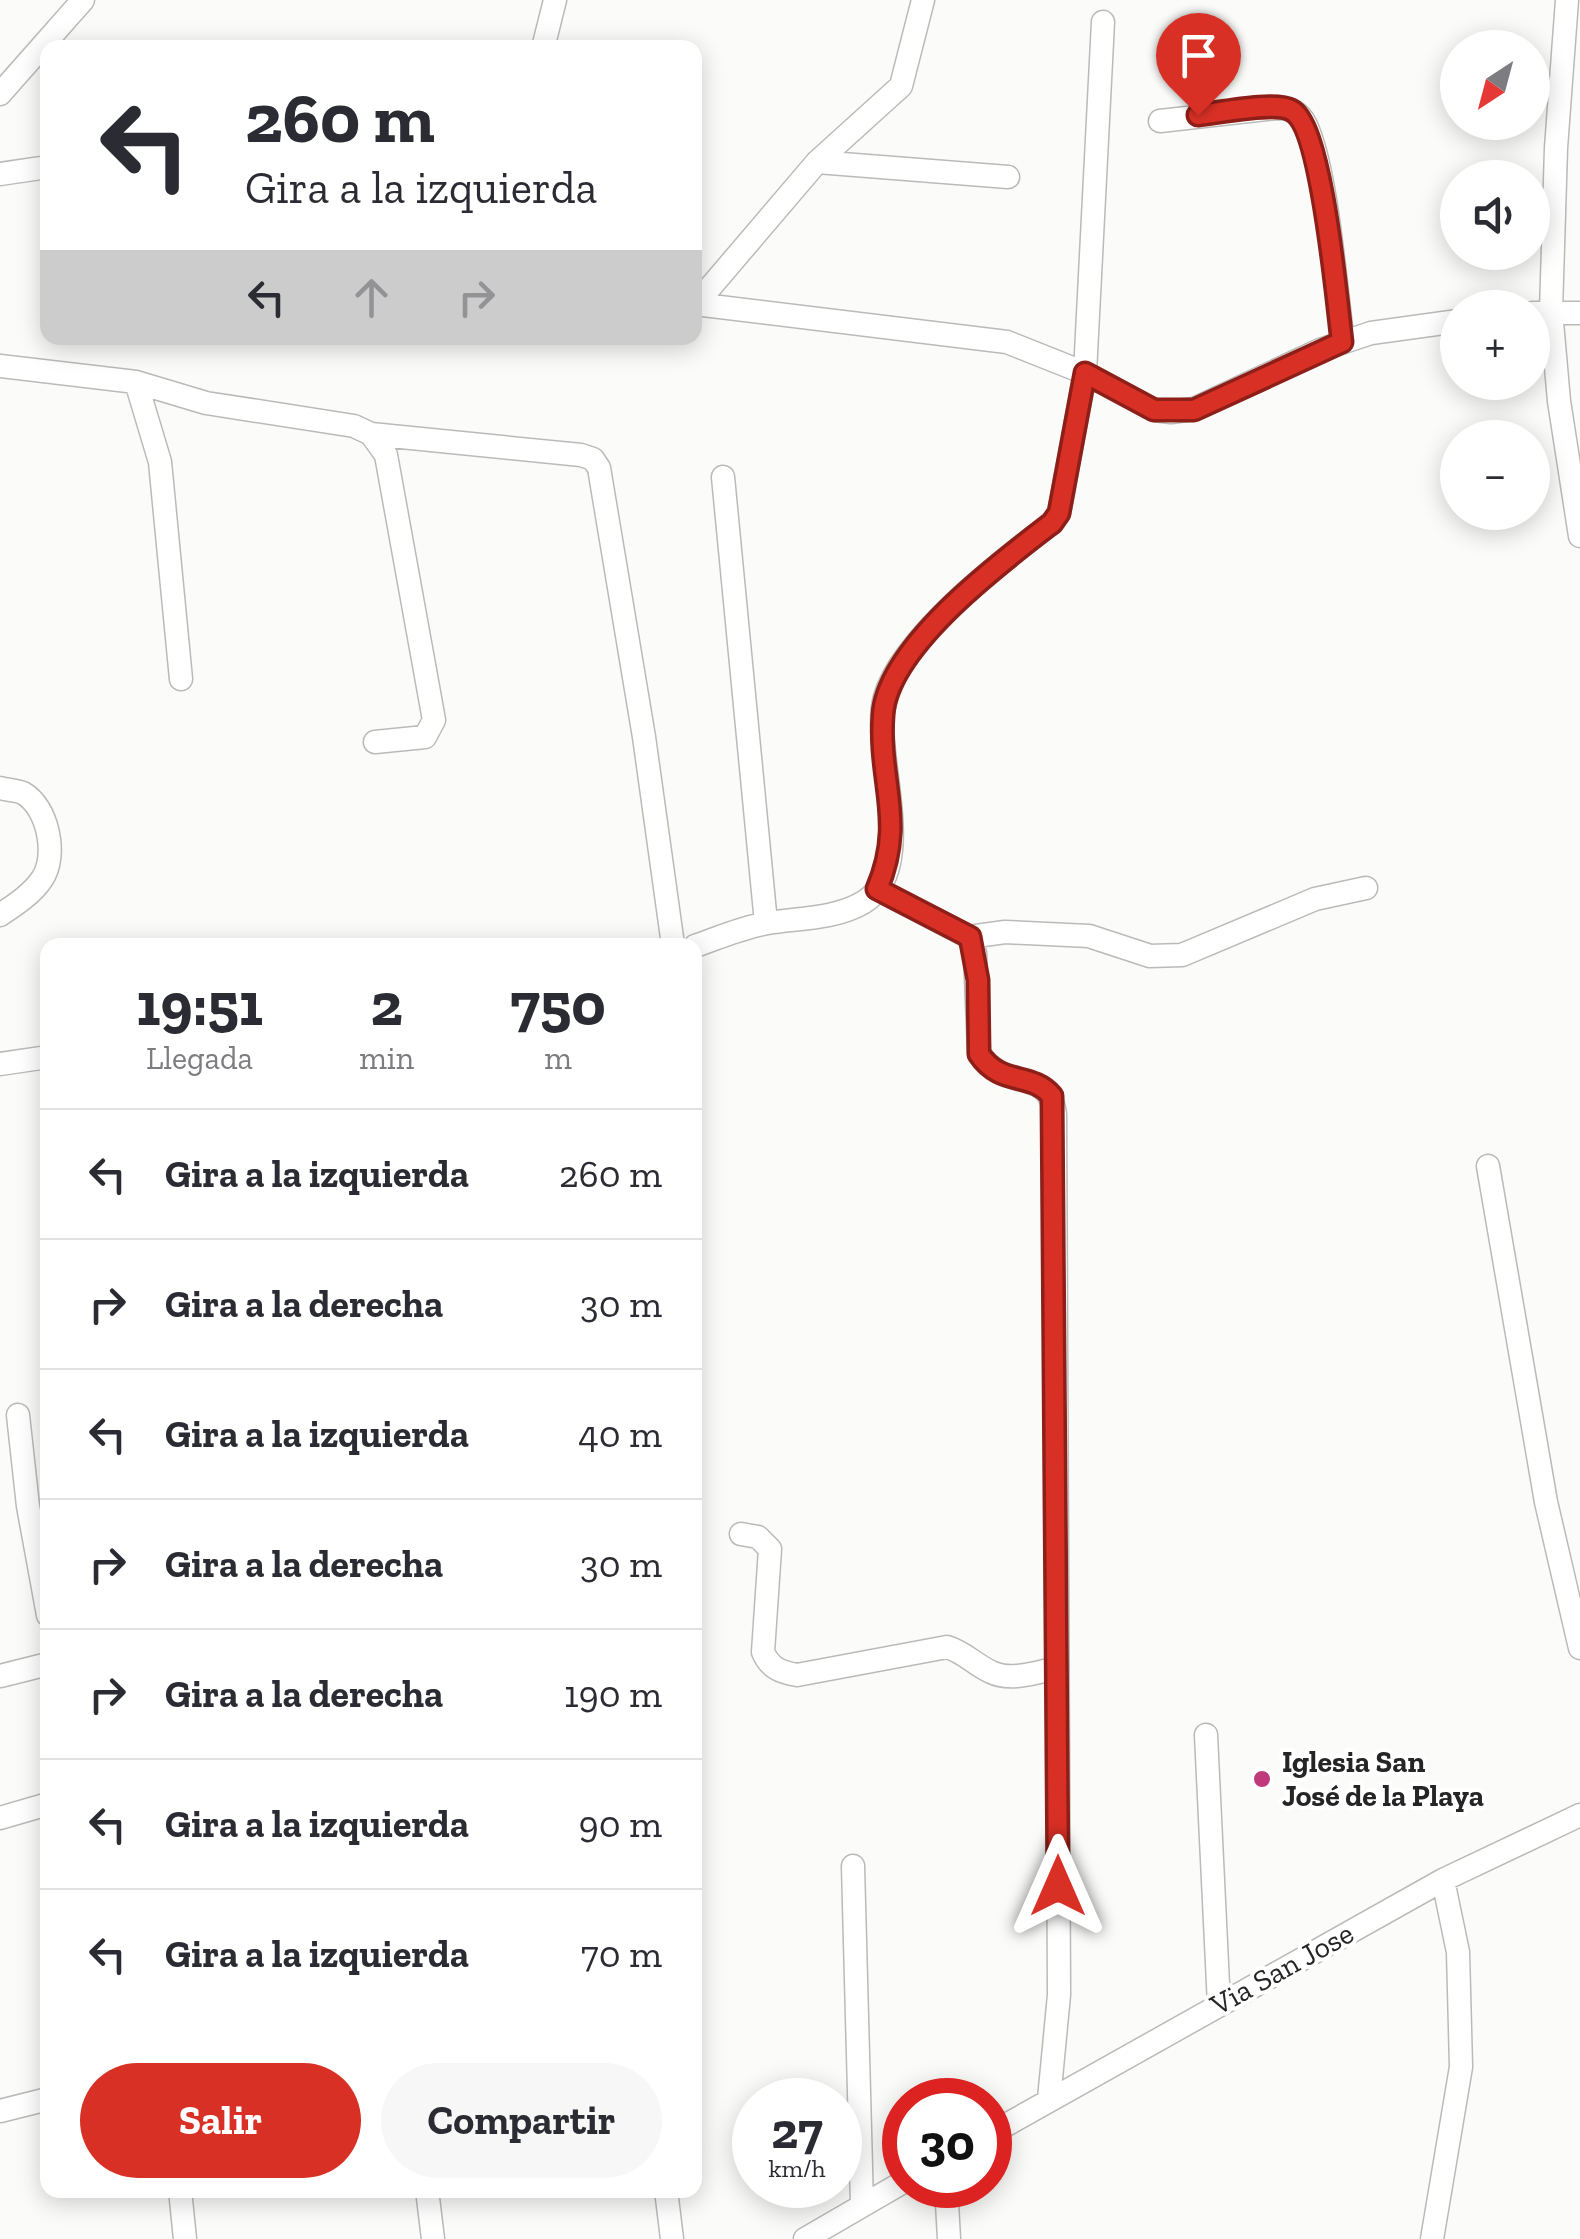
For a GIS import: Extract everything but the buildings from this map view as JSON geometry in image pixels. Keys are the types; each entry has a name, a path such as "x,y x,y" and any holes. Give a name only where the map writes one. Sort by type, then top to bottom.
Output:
{"street":[{"path":"47,40 82,0"},
{"path":"546,40 555,0"},
{"path":"702,297 818,162 901,86 924,0"},
{"path":"1544,290 1567,0"},
{"path":"702,944 766,923 830,914 864,902 877,889 890,857 892,830 882,716 886,695 923,640 956,602 1059,513 1085,373 1103,22"},
{"path":"0,94 40,48"},
{"path":"1160,121 1276,108 1290,108 1302,119 1322,193 1342,342"},
{"path":"818,162 1008,177"},
{"path":"0,174 40,168"},
{"path":"702,305 1008,342 1085,373 1154,410 1194,410 1342,342 1371,333 1440,324"},
{"path":"1550,312 1580,313"},
{"path":"1550,342 1570,416 1580,536"},
{"path":"0,366 136,382 206,403 354,426 371,434 593,459 599,468 644,737 673,938"},
{"path":"136,382 160,462 181,679"},
{"path":"371,434 386,456 434,720 425,737 375,742"},
{"path":"723,477 766,923"},
{"path":"0,788 22,792 38,806 46,821 48,848 46,875 34,890 0,915"},
{"path":"877,889 970,937 1005,932 1089,936 1150,956 1182,955 1315,899 1366,888"},
{"path":"970,937 978,980 979,1054 1000,1076 1044,1086 1052,1096 1055,1114 1059,1996 1049,2099"},
{"path":"0,1064 40,1058"},
{"path":"1488,1166 1546,1502 1580,1648"},
{"path":"18,1415 38,1505"},
{"path":"741,1534 758,1538 770,1549 763,1652 768,1664 782,1672 797,1675 946,1647 963,1652 995,1675 1011,1677 1058,1668"},
{"path":"0,1676 40,1666"},
{"path":"1206,1735 1219,2004"},
{"path":"0,1818 40,1806"},
{"name":"Via San Jose","path":"1012,2121 1442,1880 1580,1815"},
{"path":"853,1866 859,2078"},
{"path":"1432,2239 1461,2067 1458,1952 1442,1880"},
{"path":"0,2111 40,2101"},
{"path":"862,2205 882,2194"},
{"path":"181,2198 185,2239"},
{"path":"428,2198 433,2239"},
{"path":"667,2198 672,2239"},
{"path":"806,2239 857,2208"},
{"path":"947,2208 949,2239"}],"place":[{"name":"Iglesia San José de la Playa","path":"1262,1779"}],"route":[{"path":"1058,1886 1055,1114 1052,1096 1044,1086 1000,1076 988,1068 979,1054 978,980 970,937 877,889 890,857 892,830 882,716 886,695 896,675 939,621 987,572 1052,523 1059,513 1085,373 1154,410 1194,410 1342,342 1322,193 1302,119 1290,108 1198,115"}]}
